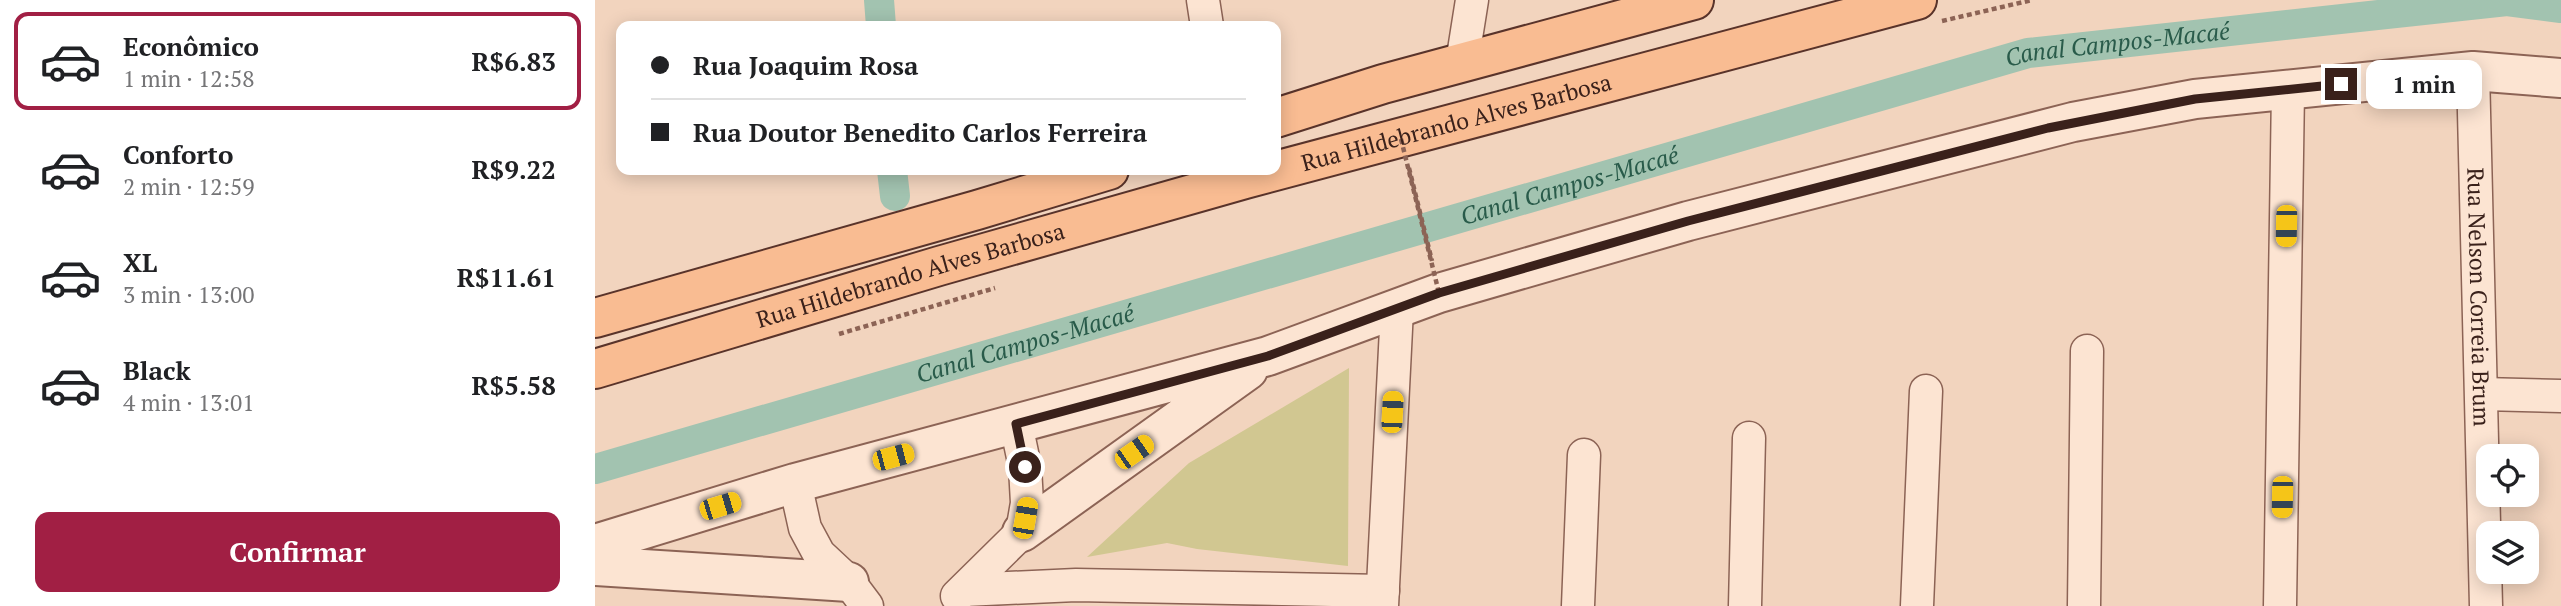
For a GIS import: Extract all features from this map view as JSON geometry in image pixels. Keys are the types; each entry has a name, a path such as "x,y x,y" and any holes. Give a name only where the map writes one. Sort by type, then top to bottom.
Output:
{"main road":[{"path":"1281,116 1383,84 1694,0"},
{"name":"Rua Hildebrando Alves Barbosa","path":"1281,167 1403,144 1570,91 1917,0"},
{"name":"Rua Hildebrando Alves Barbosa","path":"595,318 1092,175"},
{"name":"Rua Hildebrando Alves Barbosa","path":"595,369 1240,175"}],"street":[{"path":"1203,0 1206,21"},
{"path":"1462,63 1472,0"},
{"path":"595,544 796,483 1268,356 1397,309 1438,288 2074,122 2195,99 2473,71 2561,78"},
{"name":"Rua Nelson Correia Brum","path":"2473,71 2486,606"},
{"path":"2280,606 2288,90"},
{"path":"957,598 1076,586 1382,599 1397,309"},
{"path":"2084,606 2087,351"},
{"path":"957,598 1022,532 1268,356"},
{"path":"1917,606 1926,391"},
{"path":"2482,394 2561,396"},
{"path":"1016,424 1025,467 1027,503 1022,532"},
{"path":"1745,606 1749,438"},
{"path":"1578,606 1584,455"},
{"path":"796,483 805,528 819,554 858,594"},
{"path":"595,566 858,594"}],"path":[{"path":"1403,144 1438,288"},
{"path":"1403,144 1438,288"}],"shaded area":[{"path":"1349,368 1348,566 1197,549 1167,543 1087,557 1189,463"}],"waterway":[{"path":"879,0 881,21"},
{"name":"Canal Campos-Macaé","path":"595,469 2028,53 2507,1 2561,8"},
{"path":"893,175 895,196"}],"route":[{"path":"1025,467 1016,424 1268,356 1439,293 1688,221 2074,122 2195,99 2341,84"}]}
